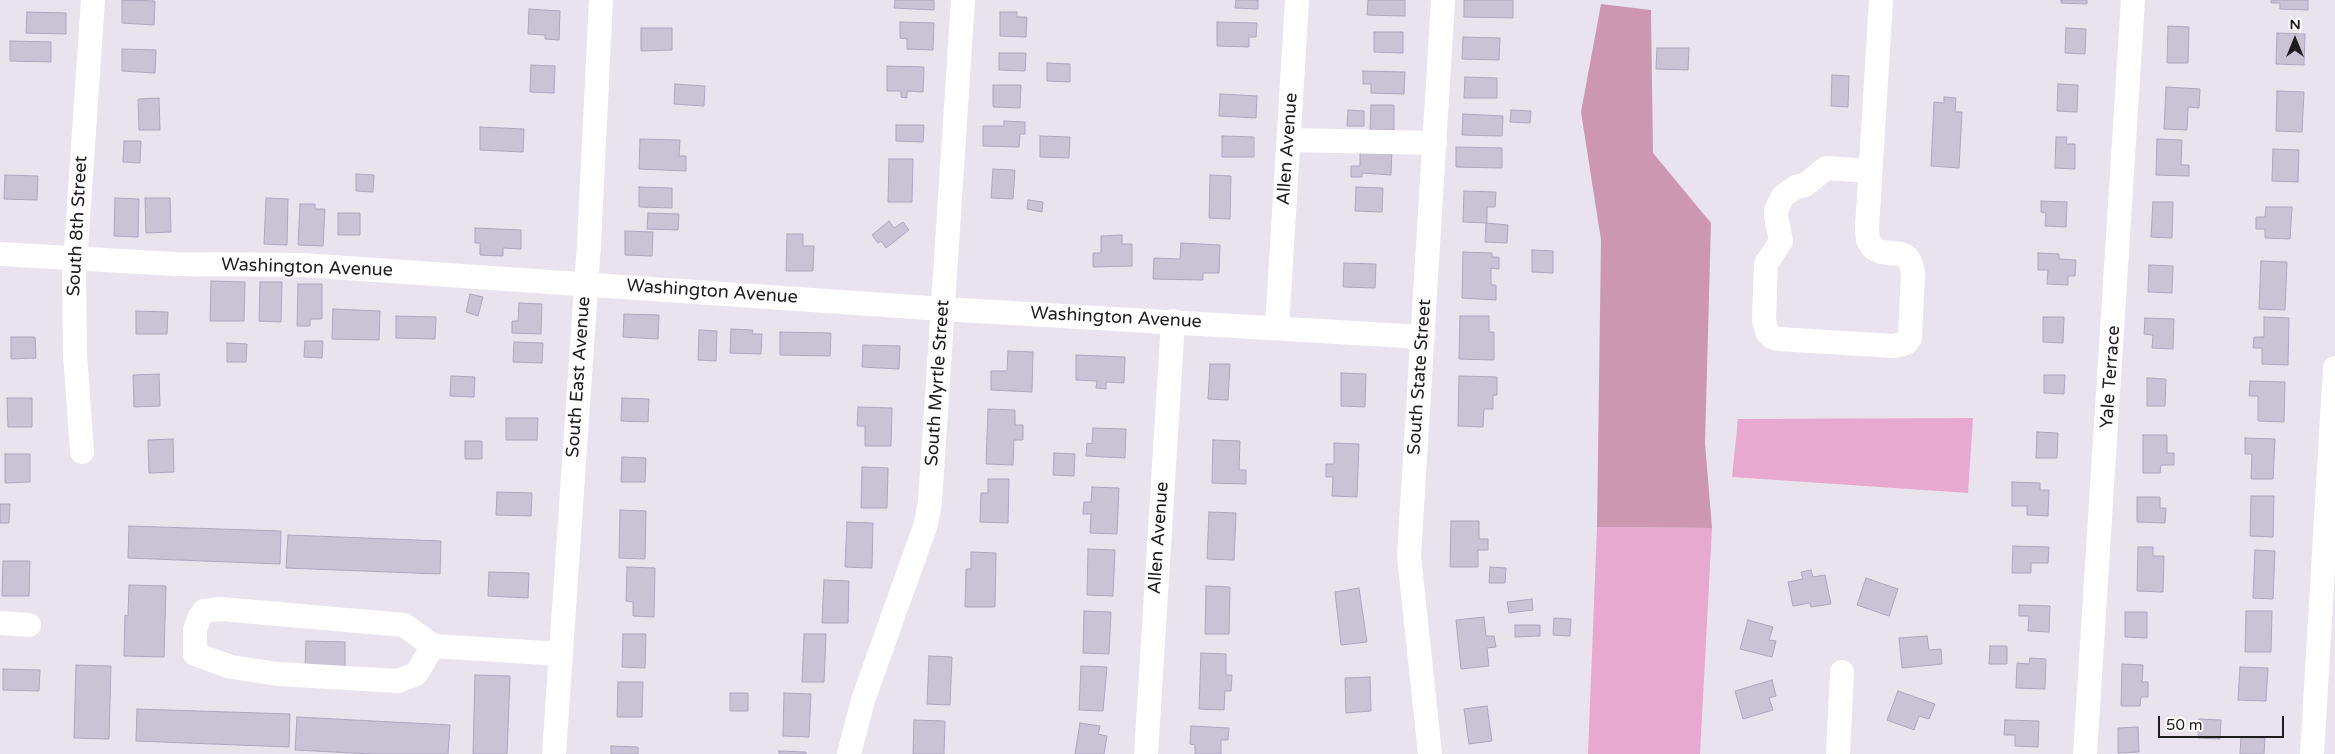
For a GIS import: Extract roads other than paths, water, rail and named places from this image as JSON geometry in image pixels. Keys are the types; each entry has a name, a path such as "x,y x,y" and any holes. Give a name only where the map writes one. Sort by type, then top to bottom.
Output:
{"street":[{"name":"South 8th Street","path":"82,452 75,354 75,258 94,0"},
{"name":"South East Avenue","path":"554,754 586,283 601,0"},
{"name":"South Myrtle Street","path":"849,754 863,700 926,524 930,502 963,0"},
{"name":"Allen Avenue","path":"1277,328 1297,0"},
{"name":"South State Street","path":"1430,754 1409,556 1443,0"},
{"path":"1870,171 1826,168 1805,185 1796,187 1783,196 1776,210 1781,241 1766,264 1764,320 1767,332 1772,337 1778,339 1894,346 1906,342 1910,338 1913,273 1911,264 1907,257 1900,254 1881,252 1873,248 1868,240 1870,171 1881,0"},
{"name":"Yale Terrace","path":"2085,754 2134,0"},
{"path":"1289,140 1435,143"},
{"name":"Washington Avenue","path":"0,254 175,264 303,265 943,308 1423,337"},
{"name":"Allen Avenue","path":"1146,754 1173,322"},
{"path":"2312,754 2335,368"},
{"path":"432,646 416,674 398,680 278,674 231,667 195,654 196,630 199,618 204,611 221,609 404,625 432,646 561,654"},
{"path":"0,623 29,625"},
{"path":"1838,754 1842,672"}]}
